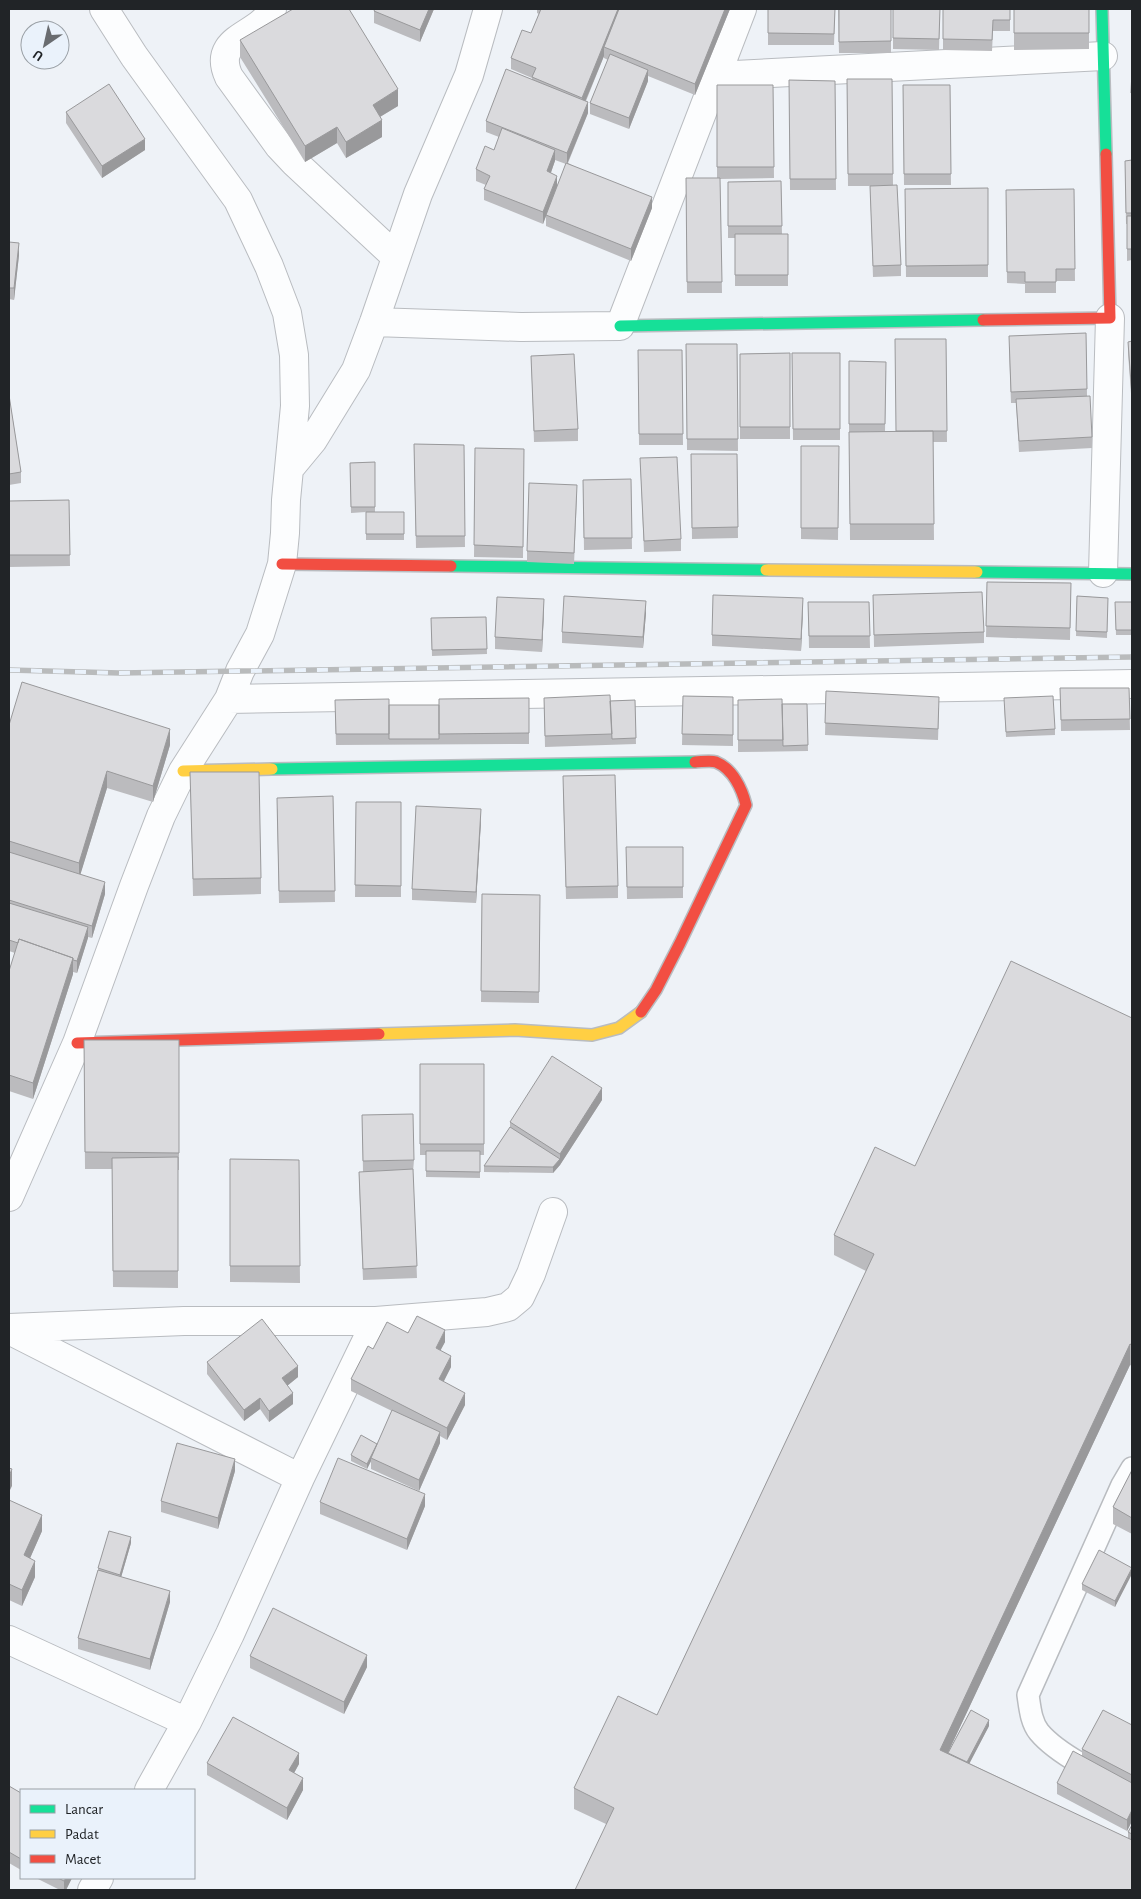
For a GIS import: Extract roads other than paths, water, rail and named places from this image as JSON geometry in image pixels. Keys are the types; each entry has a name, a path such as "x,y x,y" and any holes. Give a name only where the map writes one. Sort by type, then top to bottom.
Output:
{"street":[{"path":"9,1197 76,1043 134,886 182,771 229,700 240,671 260,634 282,564 295,406 294,355 287,313 269,266 238,200 134,56 104,9"},
{"path":"272,9 262,22 230,46 224,67 229,77 279,146 396,257"},
{"path":"289,469 313,440 356,370 418,194 469,75 488,9"},
{"path":"620,326 742,9"},
{"path":"1102,9 1110,318 1103,573"},
{"path":"715,76 1103,56"},
{"path":"374,322 521,327 1110,318"},
{"path":"282,564 1132,574"},
{"path":"229,700 1132,684"},
{"path":"76,1043 515,1030 592,1035 619,1028 643,1011 656,990 746,805 744,792 737,780 715,762 182,771"},
{"path":"9,1329 184,1321 376,1321 487,1312 508,1306 520,1297 531,1274 553,1212"},
{"path":"150,1789 188,1722 300,1478 376,1321"},
{"path":"9,1329 300,1478"},
{"path":"9,1640 188,1722"},
{"path":"92,1890 99,1879"}],"lane":[{"path":"1132,1468 1122,1485 1028,1695 1030,1712 1039,1732 1064,1753 1132,1790"}],"railway":[{"path":"9,670 120,673 1132,657"}]}
